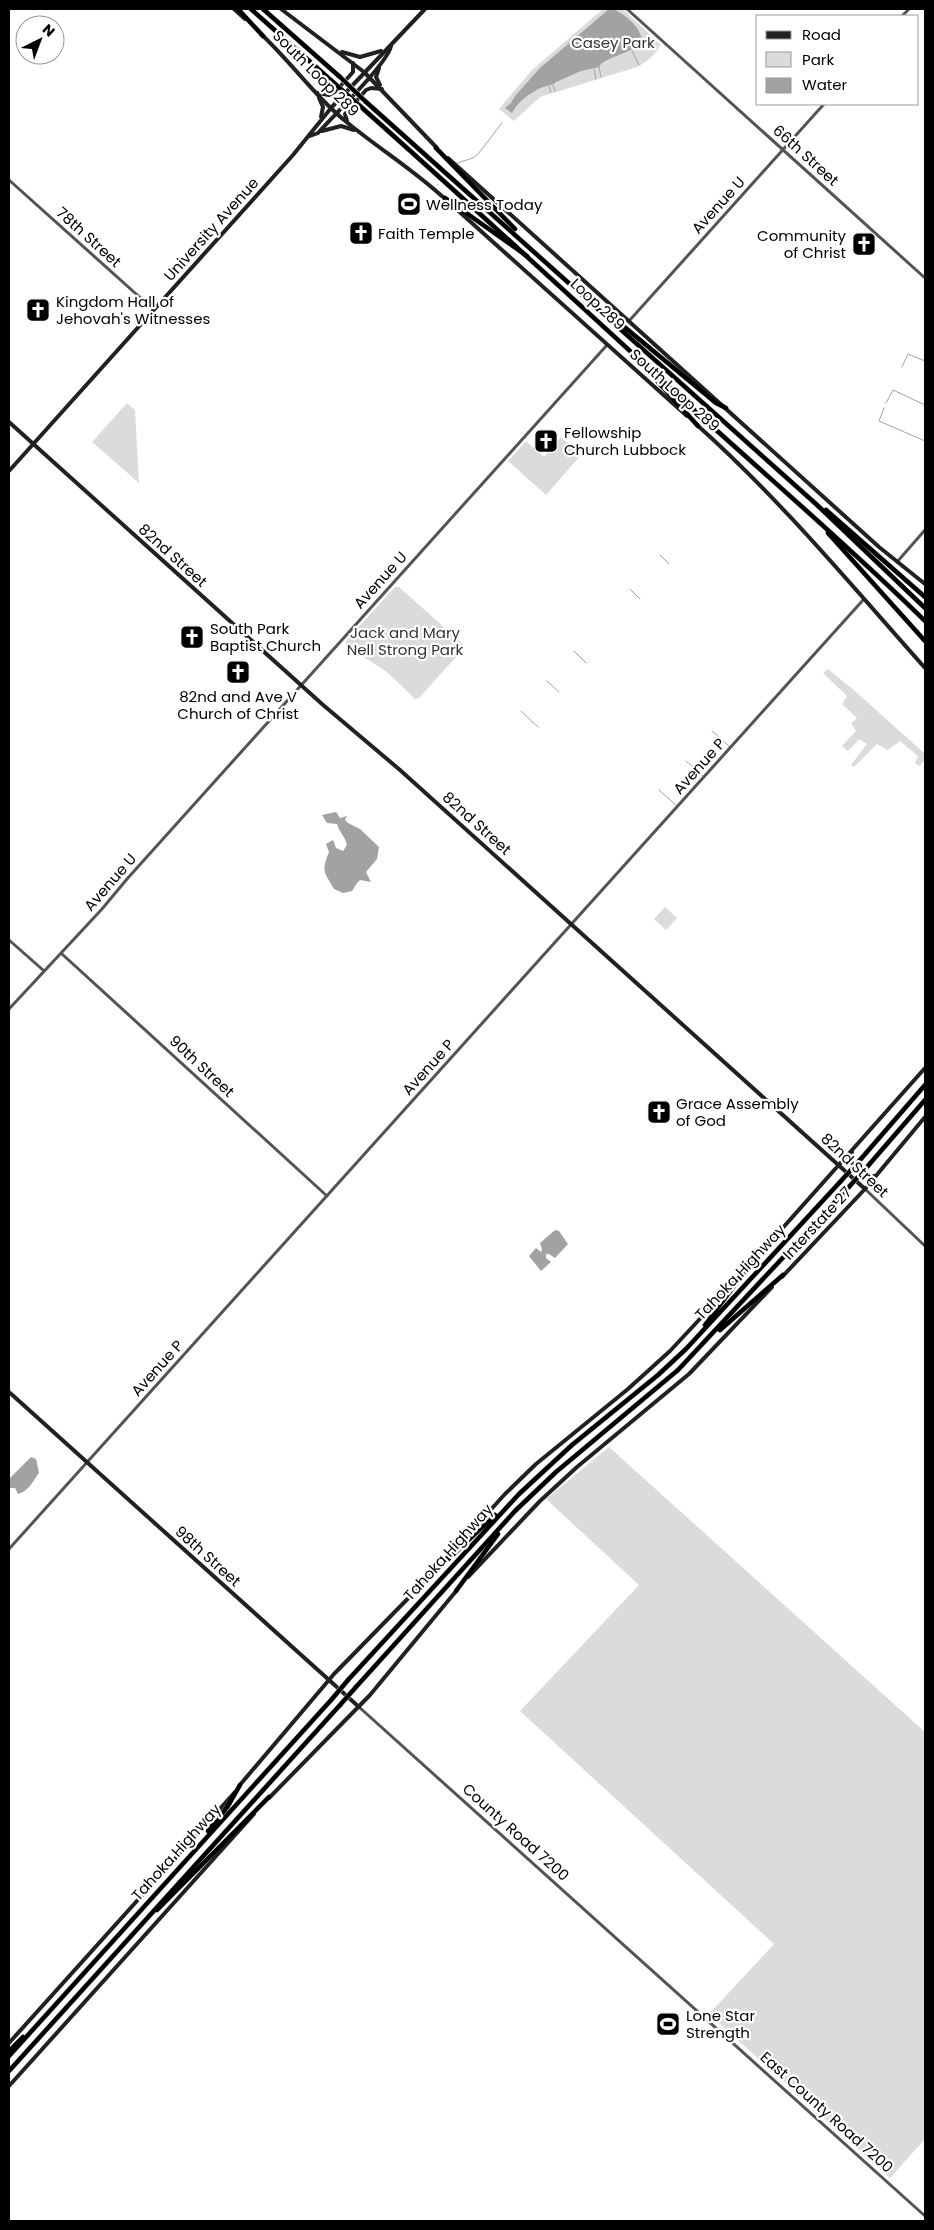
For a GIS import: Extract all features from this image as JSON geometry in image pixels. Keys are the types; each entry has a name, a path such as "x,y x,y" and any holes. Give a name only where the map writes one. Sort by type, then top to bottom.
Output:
{"highway":[{"path":"238,9 263,36"},
{"name":"Loop 289","path":"252,9 863,560 925,621"},
{"name":"Loop 289","path":"263,9 529,245 816,504 925,608"},
{"path":"436,148 487,199 529,245"},
{"path":"445,198 522,255 530,258"},
{"path":"588,298 716,404 726,408"},
{"path":"633,354 698,426"},
{"path":"816,504 825,509 925,597"},
{"path":"806,510 846,551 925,641"},
{"name":"Tahoka Highway","path":"9,2056 348,1680 517,1496 572,1445 658,1375 694,1340 840,1182 925,1086"},
{"name":"Tahoka Highway","path":"9,2071 518,1508 584,1448 658,1389 702,1346 867,1167 925,1100"},
{"path":"694,1340 749,1266"},
{"path":"702,1346 783,1275"},
{"path":"427,1579 517,1496"},
{"path":"456,1591 518,1508"},
{"path":"189,1856 228,1806 240,1786"},
{"path":"125,1943 269,1797"},
{"path":"9,2051 29,2034"},
{"path":"9,2075 28,2049"}],"main road":[{"name":"South Loop 289","path":"234,9 263,36 336,113 410,168 445,198 698,426 780,505 925,668"},
{"name":"South Loop 289","path":"281,9 364,72 436,148 897,562 925,584"},
{"name":"University Avenue","path":"9,471 310,136 320,120 385,49 391,46 425,9"},
{"name":"University Avenue","path":"310,136 318,133 369,77 390,53 391,46"},
{"path":"336,50 360,57 373,55 385,49"},
{"path":"316,92 326,95 333,94 353,72 354,66 352,62"},
{"path":"380,64 376,77 382,89"},
{"path":"350,125 345,114 371,88 382,89"},
{"path":"316,92 323,107 320,120"},
{"path":"318,133 341,126 362,133"},
{"name":"82nd Street","path":"9,422 865,1188"},
{"name":"Interstate 27","path":"749,1266 925,1068"},
{"name":"Interstate 27","path":"783,1275 865,1188 925,1117"},
{"path":"852,1150 850,1162 856,1169 868,1178 876,1175"},
{"name":"Tahoka Highway","path":"9,2043 240,1786 329,1679 427,1579 505,1494 536,1464 670,1352 749,1266"},
{"path":"9,2086 269,1797 359,1706 456,1591 540,1501 577,1467 685,1378 783,1275"},
{"name":"98th Street","path":"9,1392 359,1706"}],"street":[{"name":"66th Street","path":"627,9 925,278"},
{"name":"Avenue U","path":"629,321 823,105"},
{"name":"78th Street","path":"9,180 154,310"},
{"name":"Avenue U","path":"9,1009 43,970 62,954 607,345"},
{"path":"897,562 925,530"},
{"name":"Avenue P","path":"9,1550 864,598"},
{"path":"9,940 43,970"},
{"name":"90th Street","path":"62,954 327,1196"},
{"name":"82nd Street","path":"865,1188 925,1246"},
{"name":"98th Street","path":"359,1706 393,1737"},
{"name":"County Road 7200","path":"393,1737 624,1944"},
{"name":"East County Road 7200","path":"624,1944 925,2216"}],"green space":[{"name":"Casey Park","path":"603,9 623,9 660,44 659,48 648,60 637,67 540,97 514,121 499,109 532,70"},
{"path":"127,403 135,410 139,483 92,442"},
{"path":"561,437 581,455 546,495 508,461 526,441 544,457"},
{"name":"Jack and Mary Nell Strong Park","path":"395,587 399,587 464,645 464,648 419,698 415,699 387,672 347,646 346,641"},
{"path":"828,669 925,754 925,763 923,762 919,766 915,763 918,756 900,741 888,750 877,744 854,767 851,765 867,744 859,739 848,751 842,746 856,731 851,723 857,718 842,704 847,696 823,673"},
{"path":"665,907 677,918 666,930 654,919"},
{"path":"609,1447 925,1732 925,2139 890,2178 709,2014 774,1944 520,1711 639,1585 546,1499"}],"water":[{"path":"609,9 619,12 635,25 642,41 638,45 606,61 599,67 581,71 538,89 521,101 512,113 505,108 540,68"},
{"path":"336,812 340,818 347,816 345,820 348,823 360,829 379,847 377,859 366,872 371,882 360,880 352,891 343,893 334,889 324,868 329,852 326,844 333,840 336,848 343,851 347,845 337,824 327,823 322,815"},
{"path":"555,1230 559,1231 568,1244 555,1258 546,1254 546,1258 551,1262 541,1271 529,1256 536,1248 541,1252 540,1243"},
{"path":"31,1457 36,1459 39,1473 27,1489 18,1494 15,1488 10,1488 9,1479"}],"waterway":[{"path":"632,51 639,65"},
{"path":"599,67 601,77"},
{"path":"594,69 596,79"},
{"path":"553,85 555,91"},
{"path":"549,86 551,92"},
{"path":"457,163 473,158 478,154 502,123"},
{"path":"902,367 908,354 925,361"},
{"path":"886,403 893,390 925,405"},
{"path":"884,408 879,421 925,441"},
{"path":"660,555 669,564"},
{"path":"630,589 640,599"},
{"path":"574,651 586,663"},
{"path":"547,681 559,692"},
{"path":"521,711 538,727"},
{"path":"712,731 730,747"},
{"path":"686,761 703,776"},
{"path":"659,790 677,806"}],"place":[{"name":"Wellness Today","path":"409,204"},
{"name":"Faith Temple","path":"361,233"},
{"name":"Community of Christ","path":"864,244"},
{"name":"Kingdom Hall of Jehovah's Witnesses","path":"38,310"},
{"name":"Fellowship Church Lubbock","path":"546,441"},
{"name":"South Park Baptist Church","path":"192,637"},
{"name":"82nd and Ave V Church of Christ","path":"238,672"},
{"name":"Grace Assembly of God","path":"659,1112"},
{"name":"Lone Star Strength","path":"668,2024"}]}
